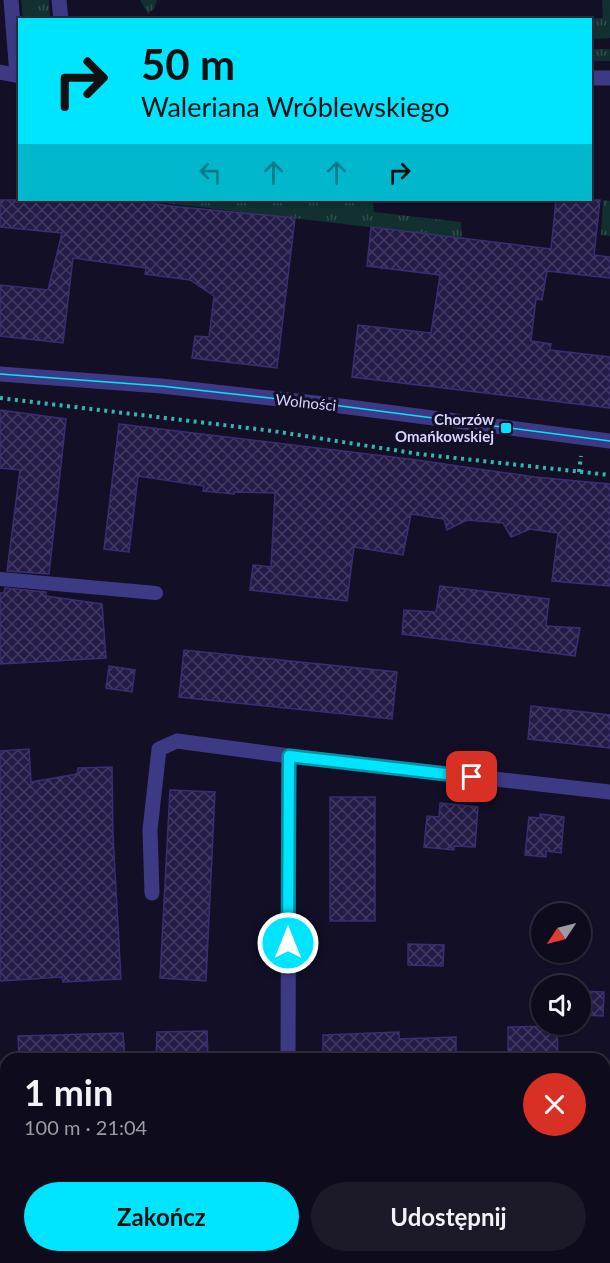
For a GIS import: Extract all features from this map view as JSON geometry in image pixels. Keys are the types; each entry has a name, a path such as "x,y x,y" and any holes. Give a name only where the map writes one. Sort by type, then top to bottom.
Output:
{"street":[{"path":"0,72 18,76 11,0"},
{"path":"59,0 61,18"},
{"path":"592,78 610,78"},
{"name":"Wolności","path":"0,374 161,386 610,441"},
{"path":"152,893 150,830 159,749 177,741 610,792"},
{"path":"288,1053 289,756"}],"lane":[{"path":"0,579 156,594"}],"path":[{"path":"0,398 273,431 419,454 610,475"}],"green space":[{"path":"21,0 49,0 50,18 23,18"},
{"path":"140,0 157,0 154,9 148,14"},
{"path":"602,0 610,0 610,38 592,39 592,18 603,18"},
{"path":"592,49 610,49 610,61 592,61"},
{"path":"603,200 610,201 610,236 601,235"},
{"path":"148,201 358,201 373,203 374,212 461,222 462,238"}],"building":[{"path":"0,200 140,201 295,218 277,368 192,358 195,336 209,337 214,296 190,280 145,274 146,268 73,258 63,343 0,336 0,285 48,290 62,233 0,227"},
{"path":"600,200 594,255 610,257 610,278 547,271 542,300 536,299 531,341 551,344 550,350 610,357 610,408 352,377 358,325 431,333 440,275 367,266 371,227 551,249 556,201"},
{"path":"0,410 66,419 49,574 7,571 20,470 0,468"},
{"path":"119,424 417,460 535,477 610,484 610,586 552,581 558,533 530,529 511,537 503,523 467,520 447,530 444,519 411,514 403,555 354,547 347,601 250,590 253,565 271,567 275,493 234,492 234,494 203,491 204,486 138,476 129,552 104,549"},
{"path":"440,586 549,599 546,626 580,628 575,656 402,634 404,610 436,612"},
{"path":"5,588 46,592 46,596 102,604 106,658 0,664 0,593 4,593"},
{"path":"184,650 397,672 392,719 179,697"},
{"path":"109,666 135,670 132,692 106,688"},
{"path":"531,706 610,715 610,748 528,739"},
{"path":"29,749 31,782 77,774 78,768 112,767 113,836 121,979 63,982 62,977 0,981 0,751"},
{"path":"170,790 215,792 206,981 160,978"},
{"path":"330,797 375,797 375,921 330,921"},
{"path":"440,803 478,807 475,847 454,846 454,850 424,847 427,816 439,817"},
{"path":"540,814 564,817 561,853 546,851 546,857 525,855 529,817 540,818"},
{"path":"408,944 444,945 443,966 408,965"},
{"path":"591,991 604,992 603,1016 591,1015"},
{"path":"508,1027 531,1027 531,1035 557,1035 558,1053 508,1053"},
{"path":"207,1031 208,1053 156,1053 157,1032"},
{"path":"399,1032 399,1039 456,1037 456,1053 323,1053 323,1035"},
{"path":"123,1033 125,1053 19,1053 18,1036"}],"tram line":[{"path":"0,374 161,386 333,405 610,441"}],"place":[{"name":"Chorzów Omańkowskiej","path":"506,428"}],"route":[{"path":"288,943 289,756 472,777"}]}
